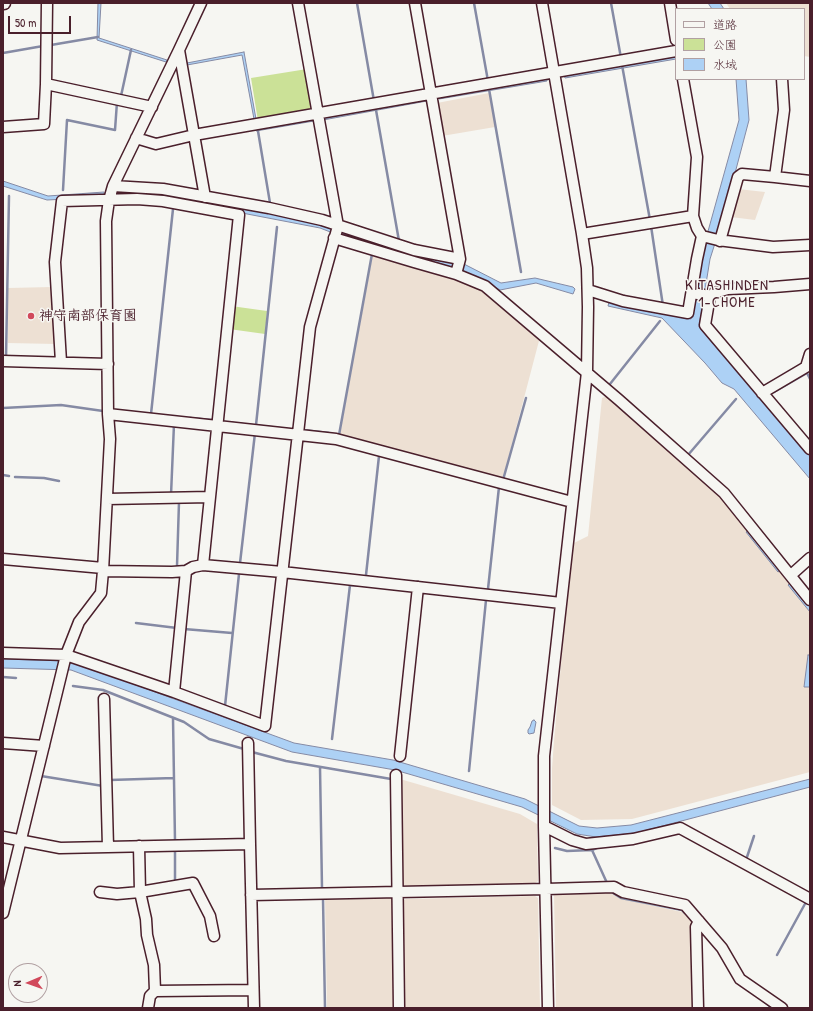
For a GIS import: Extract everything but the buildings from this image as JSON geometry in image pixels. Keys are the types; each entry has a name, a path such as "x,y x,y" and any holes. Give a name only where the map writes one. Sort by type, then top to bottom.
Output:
{"street":[{"path":"3,127 44,124 47,3"},
{"path":"3,913 61,673 79,622 101,593 110,439 108,414 106,221 109,200 113,186 201,3"},
{"path":"3,653 66,657 174,692 265,726 310,327 336,231 298,3"},
{"path":"415,3 432,93 459,266"},
{"path":"542,3 582,234 588,290 587,372 544,756 548,1008"},
{"path":"670,3 675,34"},
{"path":"179,50 205,197"},
{"path":"136,138 156,144 194,135 675,51"},
{"path":"683,80 697,157 693,216 697,228 704,236 719,240 774,247 810,245"},
{"path":"775,176 784,110 782,80"},
{"path":"46,84 152,107"},
{"path":"719,240 738,177 742,174 775,176 810,181"},
{"path":"113,186 163,189 269,208 322,220 336,231 414,262 459,266"},
{"path":"61,362 55,262 62,201 137,199 163,201 239,215 202,565"},
{"path":"582,234 693,216"},
{"path":"336,231 414,250 459,266 485,286 587,372 724,493 810,600"},
{"path":"588,290 623,301 688,313 697,259 704,236"},
{"path":"692,293 710,296 714,293 728,289 810,284"},
{"path":"710,296 705,325 810,449"},
{"path":"762,393 806,367 810,354"},
{"path":"3,362 108,364"},
{"path":"108,414 336,439 572,502"},
{"path":"107,499 210,497"},
{"path":"791,575 810,558"},
{"path":"3,559 103,570 172,572 186,571 193,567 202,565 282,572 561,603"},
{"path":"174,692 186,571"},
{"path":"400,756 418,587"},
{"path":"104,699 108,847"},
{"path":"3,743 44,746"},
{"path":"248,743 254,1008"},
{"path":"396,775 399,1008"},
{"path":"544,825 572,840 586,844 633,839 680,828 810,899"},
{"path":"3,837 60,848 250,844"},
{"path":"139,846 140,892 146,919 147,935 154,965 155,991"},
{"path":"100,892 117,894 140,892 192,883 210,916 214,936"},
{"path":"251,895 546,889 614,886 623,892 685,904 722,948 740,979 782,1008"},
{"path":"698,1008 696,927 699,921"},
{"path":"148,1008 150,996 155,991 253,990"}],"shaded area":[{"path":"726,3 810,3 810,57 805,56 805,8 729,8"},
{"path":"489,93 495,127 442,136 437,103"},
{"path":"738,189 765,192 755,220 731,217"},
{"path":"373,253 477,286 540,337 503,478 340,434"},
{"name":"神守南部保育園","path":"52,287 56,344 8,343 8,288"},
{"path":"609,395 724,498 791,582 788,585 810,612 810,772 632,819 581,820 552,805 554,741 572,544 588,536 602,398"},
{"path":"400,779 520,814 537,824 538,881 534,884 406,887 401,882"},
{"path":"607,891 621,899 682,912 694,924 695,1008 556,1008 554,895 557,892"},
{"path":"325,896 394,897 397,1008 327,1008"},
{"path":"535,896 538,898 540,1008 404,1008 402,901 406,899"}],"green space":[{"path":"307,69 314,106 311,112 258,121 251,78"},
{"path":"231,306 267,311 265,334 229,329"}],"water":[{"path":"98,3 101,3 99,38 167,60 166,62 97,40"},
{"path":"708,3 720,3 723,8 711,8"},
{"path":"244,52 256,119 254,119 242,55 187,65 187,63"},
{"path":"675,55 675,59 565,78 564,75"},
{"path":"547,78 547,81 439,99 438,96"},
{"path":"736,80 746,80 749,120 724,215 710,259 699,327 810,456 810,479 734,389 722,383 662,318 608,306 609,302 626,307 691,319 700,260 739,120"},
{"path":"427,98 427,101 323,120 323,116"},
{"path":"313,117 314,121 256,131 255,128"},
{"path":"3,181 48,196 104,192 104,197 47,200 3,186"},
{"path":"118,191 164,193 322,223 462,263 501,283 535,278 573,287 575,289 573,294 536,283 500,290 461,270 415,259 320,228 164,198 118,197"},
{"path":"749,530 781,570 778,572 746,532"},
{"path":"791,582 810,606 810,612 788,585"},
{"path":"808,655 810,655 810,687 804,687"},
{"path":"3,659 71,661 294,743 393,760 525,799 579,826 597,828 631,825 810,779 810,787 636,833 596,837 577,834 522,807 395,770 292,752 71,670 3,668"},
{"path":"534,720 536,722 534,733 529,734 528,730 532,721"}],"waterway":[{"path":"357,3 374,101"},
{"path":"474,3 488,81"},
{"path":"611,3 621,58"},
{"path":"51,45 98,37"},
{"path":"3,53 43,46"},
{"path":"121,96 131,50"},
{"path":"622,65 650,220"},
{"path":"489,89 521,272"},
{"path":"63,190 67,120 115,130 117,102"},
{"path":"376,110 399,241"},
{"path":"258,131 270,203"},
{"path":"6,358 9,196"},
{"path":"151,414 173,209"},
{"path":"651,226 663,306"},
{"path":"256,425 277,227"},
{"path":"339,435 372,254"},
{"path":"610,384 660,321"},
{"path":"774,392 807,373 810,379"},
{"path":"503,480 526,398"},
{"path":"688,455 736,399"},
{"path":"3,408 61,405 103,411"},
{"path":"190,418 211,420"},
{"path":"223,422 280,428"},
{"path":"171,495 174,424"},
{"path":"303,430 329,433"},
{"path":"240,563 255,433"},
{"path":"366,575 379,456"},
{"path":"3,475 9,476"},
{"path":"15,477 44,478 59,481"},
{"path":"488,589 499,487"},
{"path":"177,566 179,502"},
{"path":"225,706 239,574"},
{"path":"332,739 350,585 366,586"},
{"path":"469,771 486,600"},
{"path":"136,623 177,628"},
{"path":"184,629 232,633"},
{"path":"3,677 16,678"},
{"path":"73,686 103,690 184,722 209,739 244,749"},
{"path":"173,718 175,841"},
{"path":"252,752 286,761 391,779"},
{"path":"320,767 322,888"},
{"path":"41,776 103,786"},
{"path":"110,780 174,778"},
{"path":"746,860 754,836"},
{"path":"555,848 567,851 592,850 599,847"},
{"path":"175,850 175,882"},
{"path":"592,850 607,883"},
{"path":"613,893 621,898 682,910 685,913"},
{"path":"323,899 325,1008"},
{"path":"777,955 806,902"},
{"path":"765,1002 772,1008"}],"place":[{"name":"神守南部保育園","path":"31,316"}],"district":[{"name":"KITASHINDEN 1-CHOME","path":"727,294"}]}
